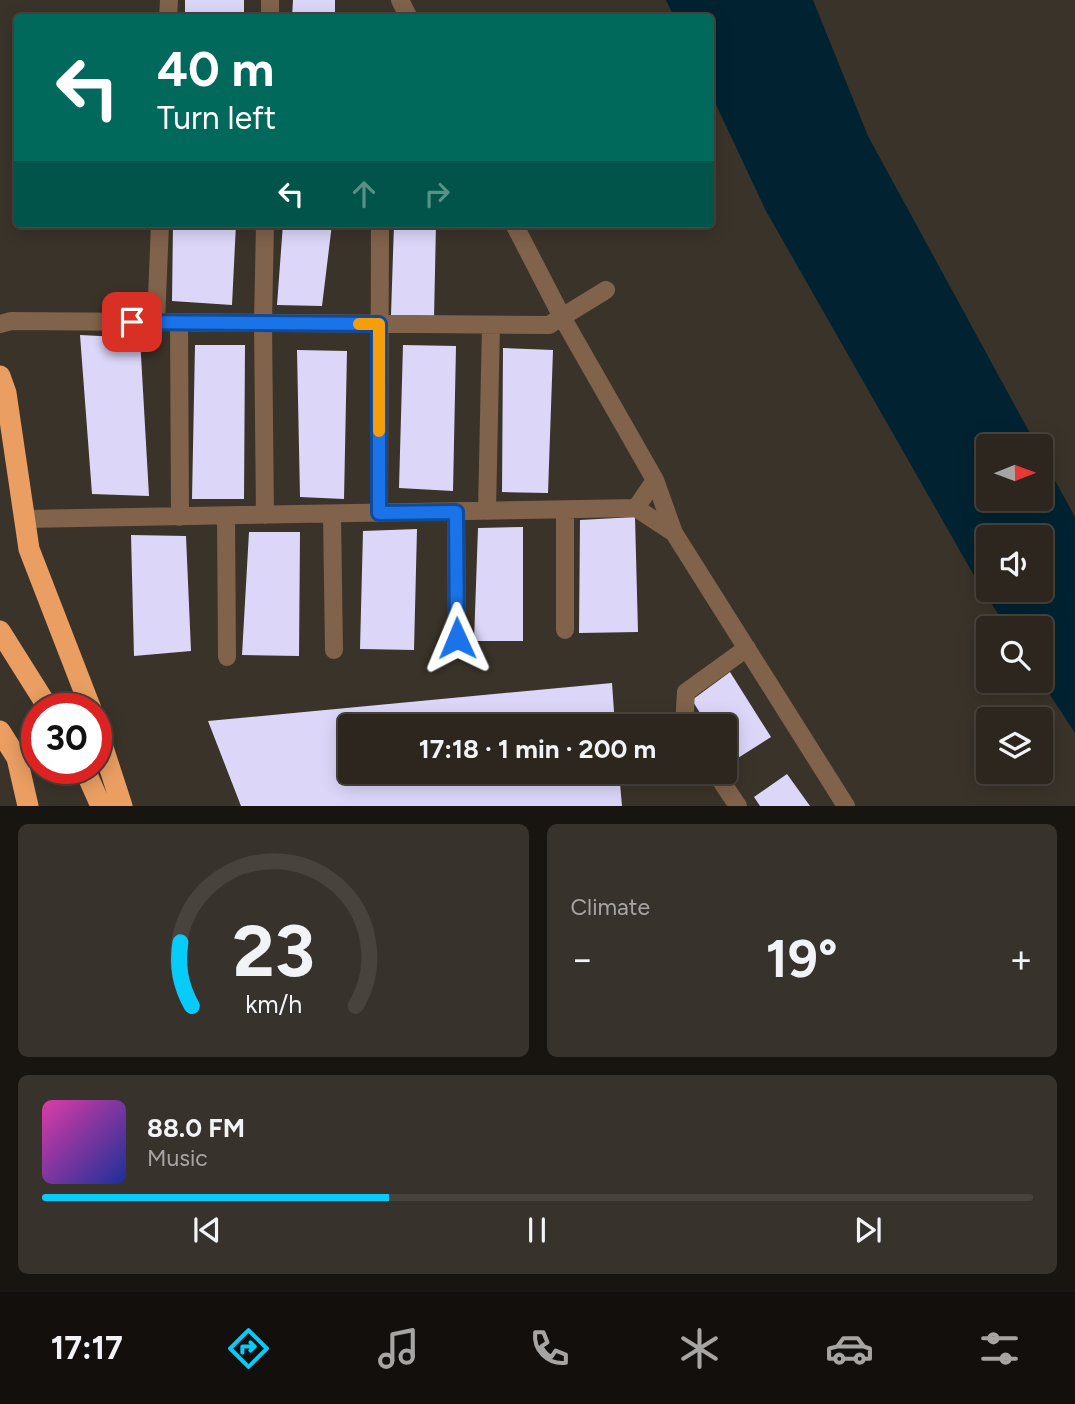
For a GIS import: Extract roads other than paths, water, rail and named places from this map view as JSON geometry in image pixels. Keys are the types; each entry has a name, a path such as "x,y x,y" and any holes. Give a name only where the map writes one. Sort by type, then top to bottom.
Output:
{"highway":[{"path":"0,376 6,393 29,549 85,693"},
{"path":"0,631 39,693"},
{"path":"0,731 17,758 28,806"},
{"path":"112,775 122,806"},
{"path":"91,784 101,806"}],"street":[{"path":"156,322 160,228"},
{"path":"265,228 265,515"},
{"path":"379,513 380,228"},
{"path":"516,228 562,317 655,480 674,533 846,806"},
{"path":"0,324 11,321 549,325 607,290"},
{"path":"179,322 180,517"},
{"path":"487,511 491,325"},
{"path":"636,508 655,480"},
{"path":"24,519 636,508 674,533"},
{"path":"565,510 565,630"},
{"path":"456,512 457,638"},
{"path":"332,514 334,650"},
{"path":"226,516 227,657"},
{"path":"685,714 686,692 747,648"},
{"path":"723,784 738,806"}],"water":[{"path":"666,0 813,0 868,136 1030,434 976,434 976,511 1054,511 1054,479 1075,517 1075,733 1049,693 1053,693 1053,616 999,616 991,602 1053,602 1053,525 976,525 976,579 766,211 714,100 714,14 673,14"}]}
